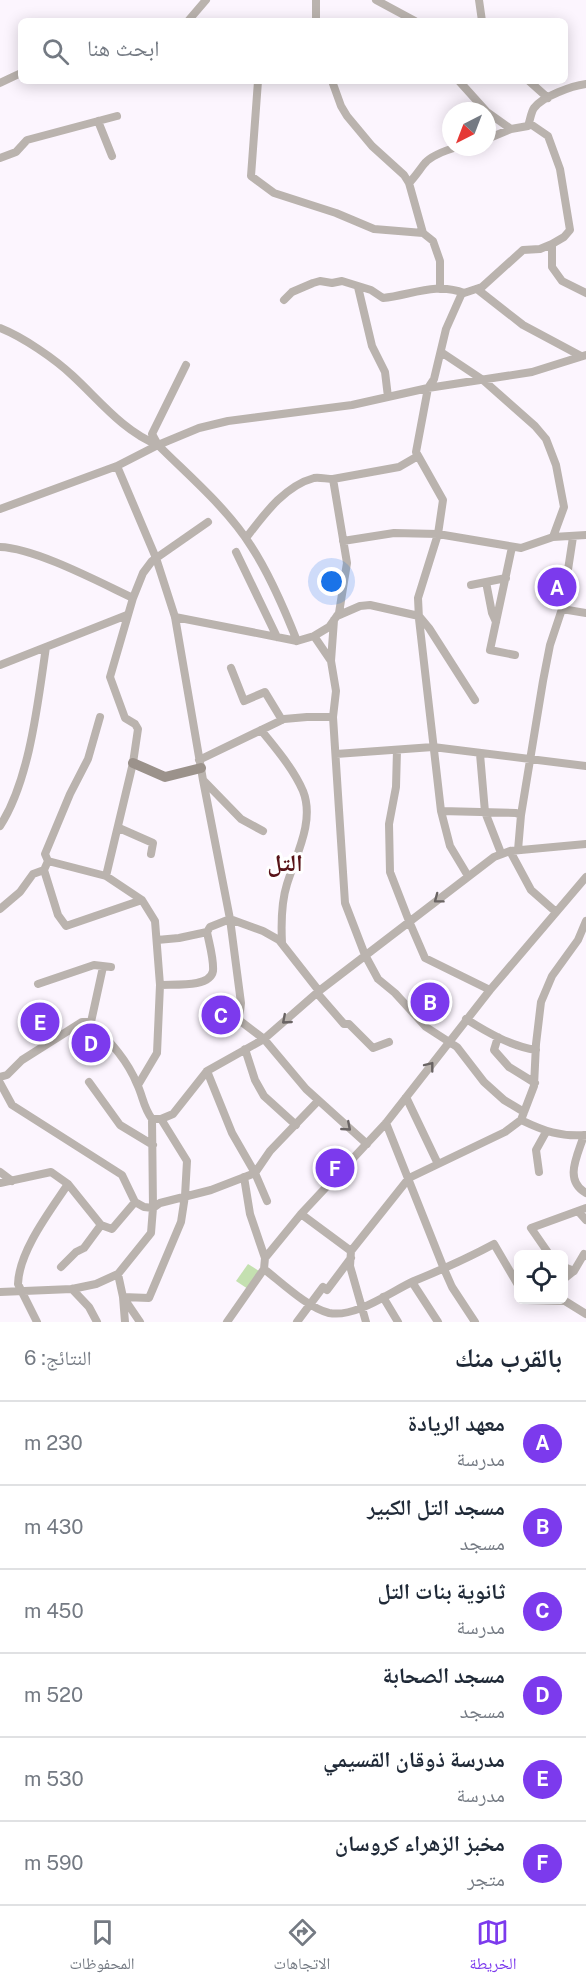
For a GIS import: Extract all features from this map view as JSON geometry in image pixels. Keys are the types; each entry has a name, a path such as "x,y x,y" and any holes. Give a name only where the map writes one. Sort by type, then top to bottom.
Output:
{"street":[{"path":"191,18 206,0"},
{"path":"316,0 316,18"},
{"path":"376,0 410,18"},
{"path":"479,0 482,18"},
{"path":"0,83 18,74"},
{"path":"258,84 250,161 251,176 274,193 336,213 374,229 423,233 433,241 440,261 440,289"},
{"path":"333,84 347,116 372,146 404,175 409,183 423,233"},
{"path":"462,84 479,102"},
{"path":"532,84 548,99"},
{"path":"496,135 511,129 528,126 533,109 567,89 586,84"},
{"path":"0,158 16,152 27,140 117,116"},
{"path":"496,118 511,129"},
{"path":"98,121 112,156"},
{"path":"284,300 291,292 320,281 332,283 342,281 371,290 383,298 415,291 440,289 454,289 462,293 482,287 524,250 540,249 564,237 570,231 560,169 548,136 529,123"},
{"path":"409,183 424,164 442,152"},
{"path":"552,244 552,267 562,281 586,293"},
{"path":"358,287 372,346 384,372 388,397"},
{"path":"477,289 523,325 584,356"},
{"path":"462,293 446,329 434,379 428,388 416,452 443,500 438,534 418,598 419,616 441,812 450,846 468,876"},
{"path":"0,328 16,334 71,374 120,422 158,445"},
{"path":"441,352 483,380 535,426 546,439 556,465 564,507 553,537"},
{"path":"0,509 117,466 158,445 199,428 228,421 352,405 428,388 532,372 584,356"},
{"path":"186,365 152,434 158,445 246,538 269,577 297,641"},
{"path":"246,538 273,504 294,488 315,478 333,479 399,467 418,456"},
{"path":"117,466 156,558 175,617 230,920 241,1003 238,1020 264,1039 318,1101 367,1144"},
{"path":"175,617 297,641 314,636 329,627 339,613 347,563 333,479"},
{"path":"106,876 133,763 137,727 125,718 110,677 127,615 144,573 156,558 208,522"},
{"path":"343,541 394,534 438,534 521,548 553,537 586,535"},
{"path":"556,912 531,890 514,850 546,664 562,609 573,537"},
{"path":"0,547 13,548 39,557 133,598"},
{"path":"512,547 490,651 514,655"},
{"path":"236,552 277,637"},
{"path":"471,585 506,578"},
{"path":"486,582 496,622"},
{"path":"335,617 370,604 419,616 475,700"},
{"path":"562,609 586,613"},
{"path":"0,665 127,615"},
{"path":"335,617 331,660 336,691 333,717 345,903 365,955 378,979 395,993 426,1027 458,1047 484,1082 523,1116 546,1132 585,1135 572,1172 578,1189 586,1193"},
{"path":"314,636 331,660"},
{"path":"0,826 7,816 24,768 36,719 45,647"},
{"path":"231,668 244,701 265,692 282,720"},
{"path":"100,717 88,759 70,794 45,854 48,861 44,870 58,915 66,926 142,900"},
{"path":"133,763 165,777 200,764 282,720 333,717"},
{"path":"261,730 287,763 303,792 307,814 300,849 287,885 281,913 282,943"},
{"path":"336,754 433,747 531,757 586,766"},
{"path":"396,750 396,787 389,824 390,872 409,921 425,958 490,990"},
{"path":"480,753 485,812 501,853"},
{"path":"203,780 241,819 263,831"},
{"path":"441,812 516,813 521,815"},
{"path":"119,828 153,843 152,854"},
{"path":"152,1119 161,1119 173,1114 207,1071 264,1039 365,955 501,853 586,844"},
{"path":"48,861 106,876 142,900 154,921 158,939 160,985 157,1053 138,1085"},
{"path":"0,909 20,892 33,874 44,870"},
{"path":"265,1258 301,1214 386,1123 466,1019 586,877"},
{"path":"160,985 203,983 210,978 213,970 207,932 210,927 230,920 263,930 279,939 344,1024 349,1024 373,1048 389,1042"},
{"path":"297,1322 322,1287 327,1290 351,1254 409,1178 505,1132 523,1116 535,1083 541,1002 552,976 578,940 586,921"},
{"path":"158,939 179,938 207,932"},
{"path":"38,984 94,965 107,967 91,1022"},
{"path":"466,1019 498,1037 523,1048 536,1050"},
{"path":"0,1077 7,1074 22,1060 82,1022 91,1022 125,1060 138,1085 144,1108 152,1119 153,1145 151,1233 118,1274 96,1284 72,1289 0,1292"},
{"path":"498,1037 494,1050 509,1067 535,1083"},
{"path":"245,1049 255,1080 264,1096 296,1125"},
{"path":"207,1071 232,1133 255,1173 267,1201"},
{"path":"89,1082 120,1125 153,1145"},
{"path":"0,1083 12,1105 122,1175 135,1202 144,1207 153,1208 160,1203 211,1190 255,1173 270,1151 318,1101"},
{"path":"405,1097 438,1164"},
{"path":"123,1297 149,1298 182,1222 187,1161 161,1119"},
{"path":"386,1123 452,1287 475,1322"},
{"path":"538,1172 537,1150 546,1132"},
{"path":"0,1172 12,1181"},
{"path":"0,1183 51,1172 68,1184 101,1225 112,1229 135,1202"},
{"path":"228,1322 264,1269 265,1258 249,1214 244,1177"},
{"path":"37,1322 18,1284 18,1279 27,1252 68,1184"},
{"path":"546,1250 531,1228 582,1209 586,1220"},
{"path":"301,1214 351,1254"},
{"path":"61,1267 76,1252 84,1248 101,1225"},
{"path":"264,1269 310,1304 329,1313 363,1308 412,1282 494,1244 514,1277"},
{"path":"351,1254 350,1266 366,1322"},
{"path":"568,1276 574,1272 584,1254 586,1256"},
{"path":"568,1269 574,1272"},
{"path":"118,1274 125,1322"},
{"path":"412,1282 438,1322"},
{"path":"72,1289 89,1307 97,1322"},
{"path":"123,1297 140,1322"},
{"path":"383,1297 398,1322"},
{"path":"568,1303 586,1314"}],"green space":[{"path":"248,1264 259,1271 248,1289 236,1281"}],"place":[{"name":"معهد الريادة","path":"557,587"},
{"name":"مسجد التل الكبير","path":"430,1002"},
{"name":"ثانوية بنات التل","path":"221,1015"},
{"name":"مدرسة ذوقان القسيمي","path":"40,1022"},
{"name":"مسجد الصحابة","path":"91,1043"},
{"name":"مخبز الزهراء كروسان","path":"335,1168"}],"district":[{"name":"التل","path":"285,862"}]}
